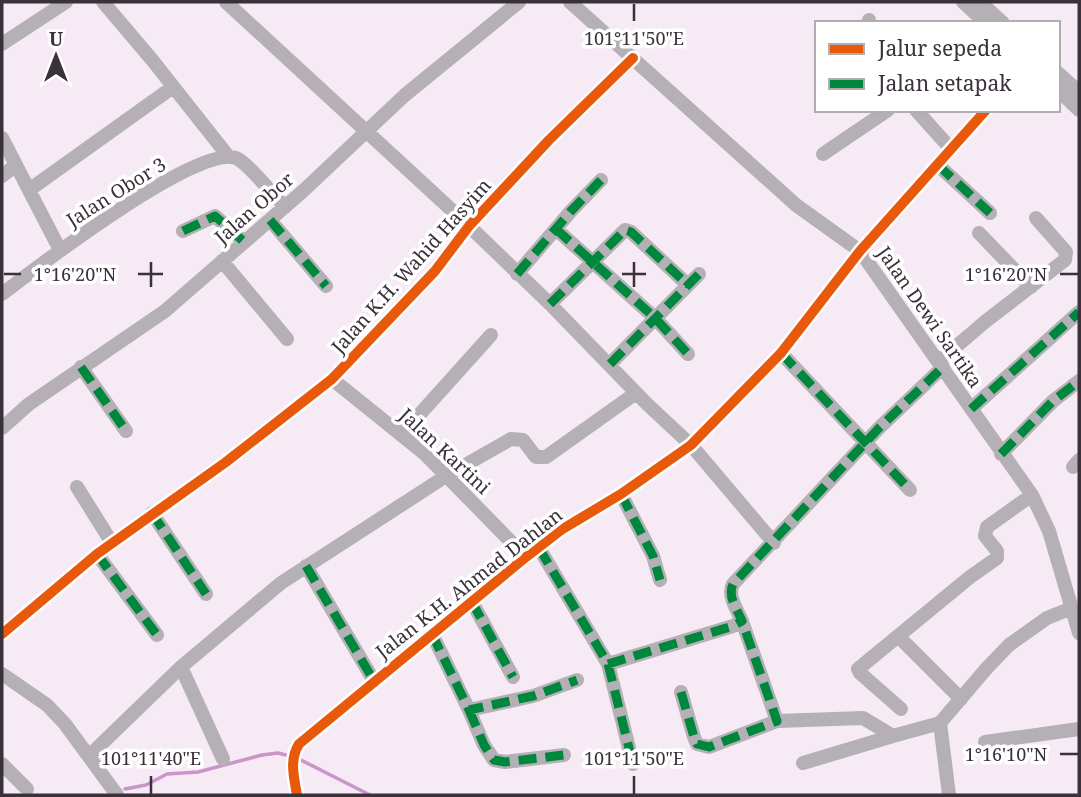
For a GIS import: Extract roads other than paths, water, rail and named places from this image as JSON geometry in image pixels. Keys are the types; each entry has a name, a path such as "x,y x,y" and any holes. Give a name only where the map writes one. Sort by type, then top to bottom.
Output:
{"street":[{"path":"2,44 66,2"},
{"path":"103,2 228,156 241,161 285,207"},
{"path":"226,2 550,304 636,393 691,445 774,543"},
{"name":"Jalan Obor","path":"2,428 29,404 165,311 271,220 405,95 519,2"},
{"name":"Jalan Dewi Sartika","path":"570,2 796,205 860,251 1032,495 1049,531 1079,633"},
{"path":"963,2 984,21"},
{"path":"979,2 1001,21"},
{"name":"Jalan K.H. Wahid Hasyim","path":"2,634 97,554 226,462 332,379 435,271 469,226 549,140 633,58"},
{"path":"1060,75 1079,92"},
{"path":"29,190 173,87"},
{"path":"1060,92 1079,110"},
{"path":"822,154 885,112"},
{"path":"918,112 951,149"},
{"name":"Jalan K.H. Ahmad Dahlan","path":"297,795 293,760 299,744 561,530 621,494 691,445 781,353 860,251 984,112"},
{"path":"2,138 60,250"},
{"name":"Jalan Obor 3","path":"2,294 60,250 163,182 206,162 228,156"},
{"path":"938,164 989,213"},
{"path":"2,176 16,165"},
{"path":"517,274 601,180"},
{"path":"183,231 215,216 244,242"},
{"path":"777,721 732,598 732,587 941,364 986,321 1065,260 1066,256 1036,218"},
{"path":"271,220 326,286"},
{"path":"556,229 655,318 688,354"},
{"path":"550,304 621,232 628,230 694,279 610,365"},
{"path":"979,233 1031,286"},
{"path":"222,261 287,339"},
{"path":"971,408 1079,312"},
{"path":"401,435 491,335"},
{"path":"781,353 910,490"},
{"path":"81,367 126,431"},
{"name":"Jalan Kartini","path":"332,379 425,454 526,557"},
{"path":"1001,454 1053,401 1079,381"},
{"path":"90,755 181,667 281,583 306,566 446,476 511,439 523,440 536,457 546,457 636,393"},
{"path":"77,488 112,543"},
{"path":"621,494 647,544 660,580"},
{"path":"901,709 858,671 859,667 997,558 997,551 985,536 986,527 1032,495"},
{"path":"152,513 206,594"},
{"path":"539,548 608,664 633,764"},
{"path":"97,554 157,635"},
{"path":"306,566 374,681"},
{"path":"472,602 513,677"},
{"path":"803,763 940,723 1009,645 1046,618 1072,608"},
{"path":"608,664 742,621"},
{"path":"432,634 484,745 494,760 505,762 564,755"},
{"path":"898,636 961,699"},
{"path":"181,667 223,759"},
{"path":"2,674 47,705 90,755 117,795"},
{"path":"469,710 533,696 578,680"},
{"path":"681,692 694,737 697,744 703,747 777,721 863,718 893,736"},
{"path":"940,723 949,795"},
{"path":"985,742 1079,729"},
{"path":"2,764 27,789"}],"waterway":[{"path":"125,789 146,785 167,774 198,772 262,755 278,753 290,756"},
{"path":"297,758 370,795"}]}
